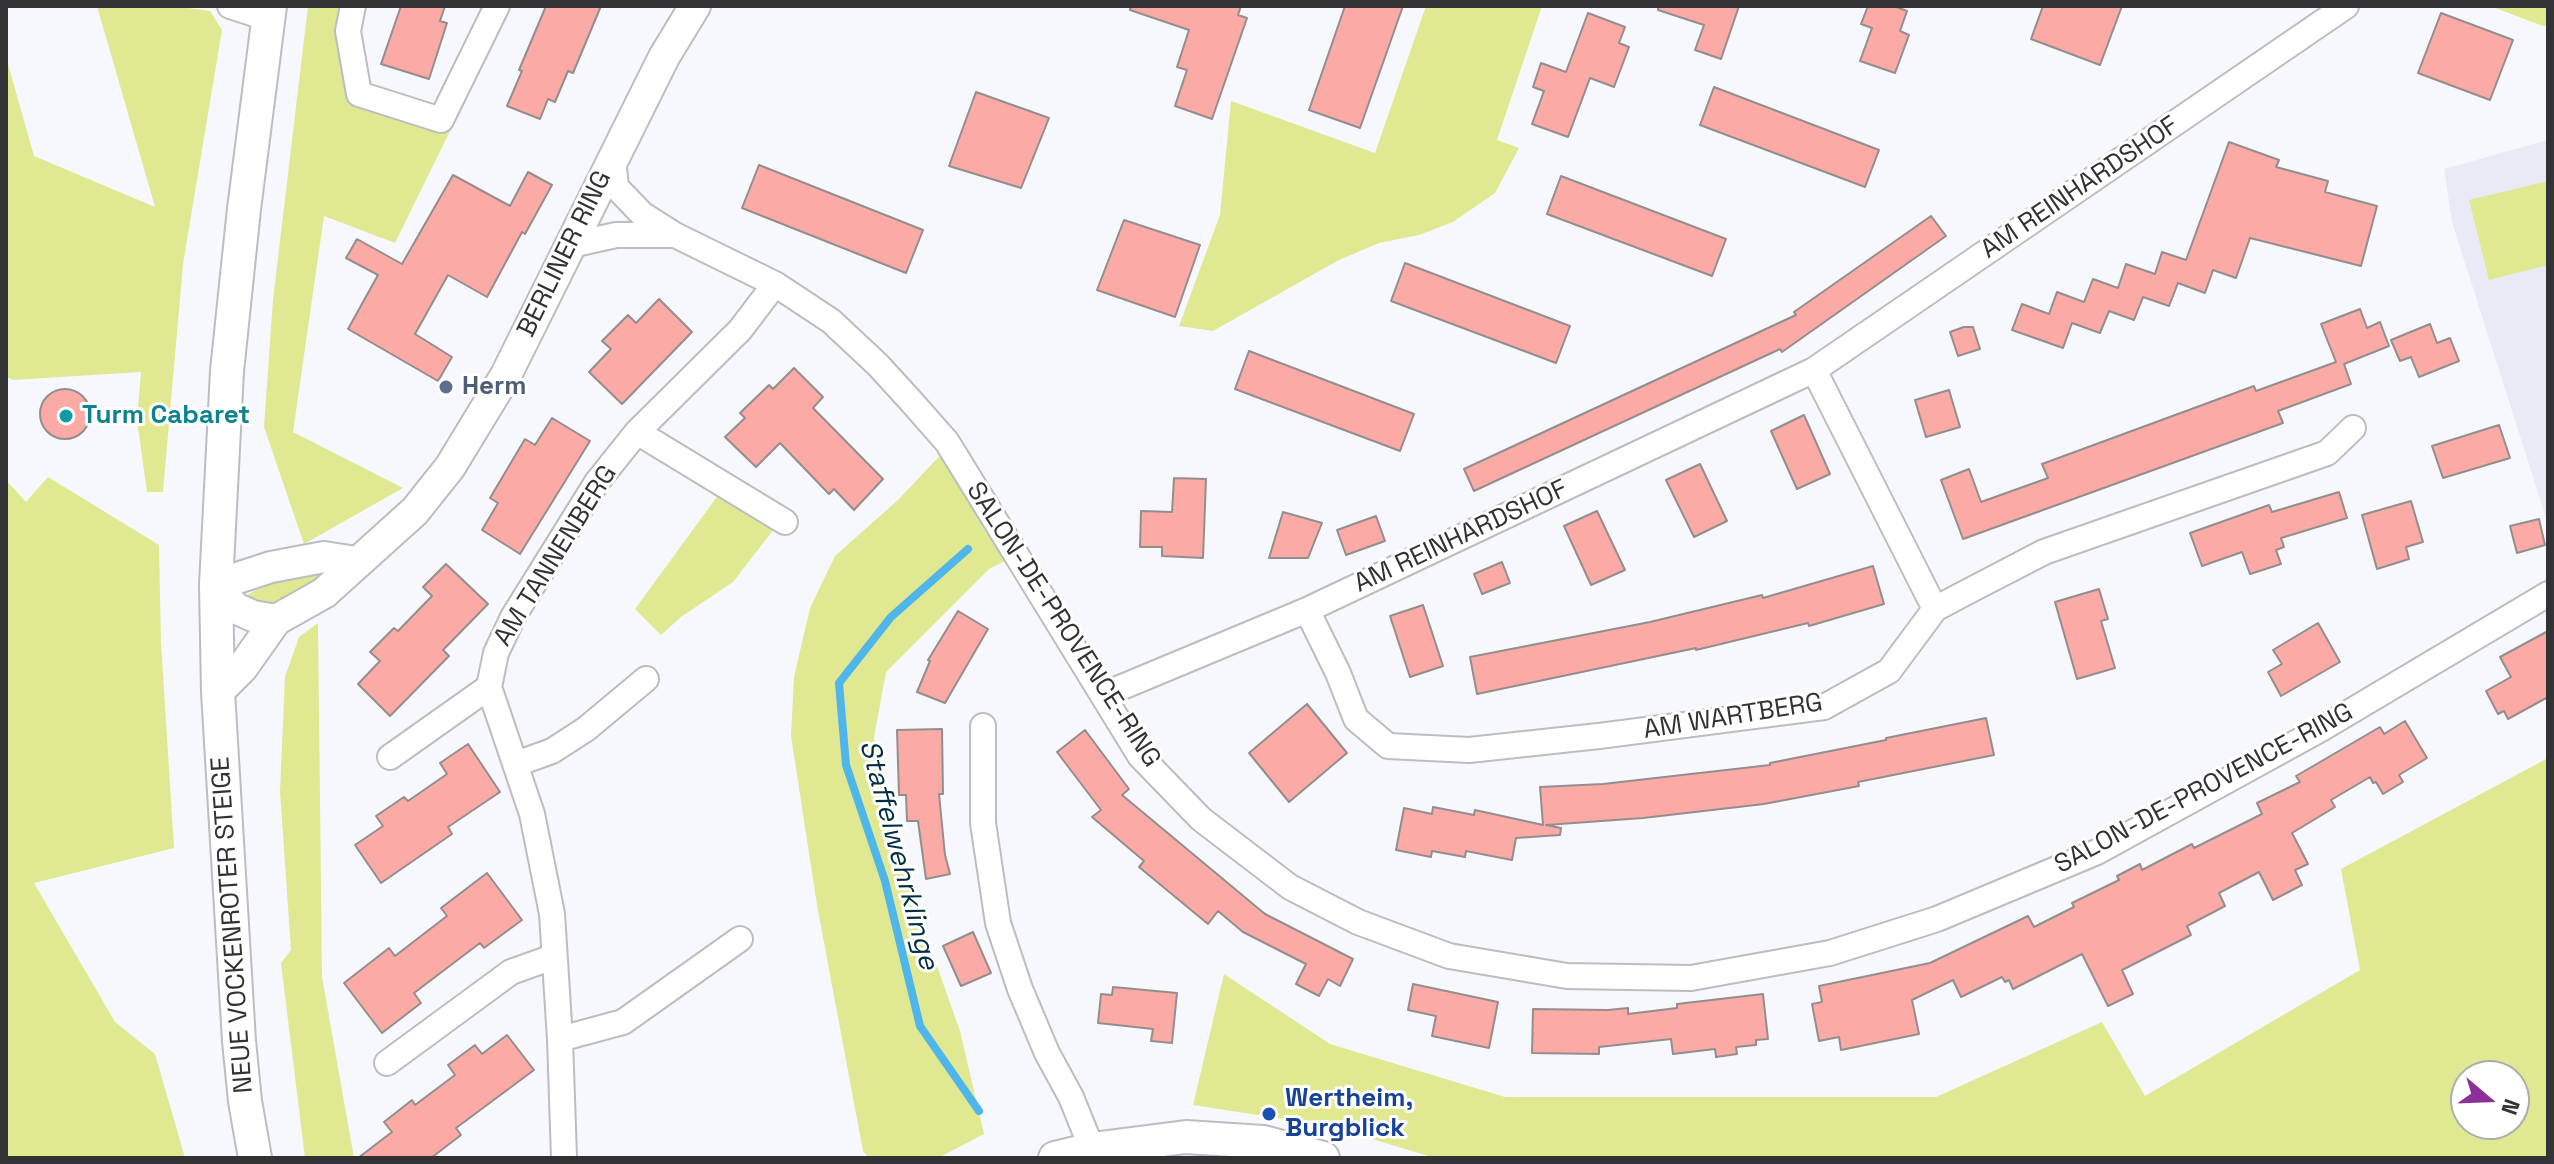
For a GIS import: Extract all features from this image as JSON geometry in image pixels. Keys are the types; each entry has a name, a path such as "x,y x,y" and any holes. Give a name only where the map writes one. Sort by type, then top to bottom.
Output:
{"main road":[{"name":"NEUE VOCKENROTER STEIGE","path":"255,1158 239,1041 218,692 216,585 227,371 268,12"},
{"path":"1055,1158 1092,1149 1186,1137 1263,1142 1323,1158"}],"street":[{"path":"230,6 268,12"},
{"path":"353,6 348,31 359,94 441,120 497,6"},
{"name":"BERLINER RING","path":"218,692 242,668 276,620 324,593 415,511 450,467 506,375 664,57 695,6"},
{"name":"AM REINHARDSHOF","path":"1103,695 1307,610 1814,370 2346,6"},
{"name":"SALON-DE-PROVENCE-RING","path":"613,158 616,187 642,214 675,235 775,284 831,321 878,365 947,442 1140,756 1201,819 1290,887 1358,922 1449,956 1567,976 1691,978 1830,953 1937,919 2097,852 2321,729 2548,594"},
{"name":"SALON-DE-PROVENCE-RING","path":"571,245 616,235 675,235"},
{"name":"AM TANNENBERG","path":"489,687 496,653 513,617 597,482 637,432 740,330 775,284"},
{"path":"1814,370 1935,609"},
{"name":"AM WARTBERG","path":"1307,610 1338,673 1356,719 1388,746 1469,750 1824,707 1889,671 1935,609 2044,552 2327,453 2353,428"},
{"path":"637,432 785,522"},
{"path":"276,620 253,616 235,608 216,585 271,567 324,557 356,562"},
{"path":"516,764 552,751 586,729 646,679"},
{"path":"390,757 489,687 532,814 549,901 560,1039 564,1158"},
{"path":"983,726 983,823 998,923 1020,989 1092,1149"},
{"path":"560,1039 623,1022 740,939"},
{"path":"387,1063 511,972 553,957"}],"shaded area":[{"path":"2548,140 2548,524 2452,222 2444,169"}],"green space":[{"path":"97,6 173,6 210,11 222,30 183,264 163,492 147,492 137,420 141,372 13,380 6,376 6,57 34,156 155,207"},
{"path":"308,6 353,6 359,94 453,125 395,243 324,216 293,432 403,488 304,544 264,427 273,300"},
{"path":"1426,6 1542,6 1497,140 1519,148 1495,193 1453,222 1419,235 1379,243 1337,261 1213,331 1179,326 1220,215 1231,101 1375,153"},
{"path":"2490,6 2548,6 2548,25 2543,26"},
{"path":"2548,181 2548,265 2489,280 2469,200"},
{"path":"949,446 1017,555 989,569 886,672 874,737 890,833 960,1031 984,1134 938,1158 869,1158 863,1151 817,905 791,736 794,677 810,608 835,556 899,499"},
{"path":"48,477 159,545 161,642 174,848 34,883 115,1022 155,1054 185,1158 6,1158 6,480 26,502"},
{"path":"719,494 774,529 733,582 681,617 661,635 635,609"},
{"path":"318,574 319,580 270,606 242,598 291,577"},
{"path":"318,623 322,977 354,1158 305,1158 281,963 291,950 280,791 285,677 299,637"},
{"path":"2548,758 2548,1158 1435,1158 1329,1126 1193,1105 1224,974 1330,1044 1505,1097 1936,1097 2102,1022 2145,1096 2360,970 2341,869"}],"building":[{"path":"401,6 445,6 440,21 447,23 429,79 381,64"},
{"path":"546,6 601,6 573,73 568,71 555,102 548,99 540,119 507,106"},
{"path":"1131,6 1241,6 1238,15 1247,18 1212,119 1175,106 1187,70 1177,67 1189,30 1130,10"},
{"path":"1345,6 1403,6 1360,128 1309,110"},
{"path":"1658,6 1739,6 1721,59 1695,50 1704,25 1658,10"},
{"path":"1868,6 1894,6 1907,11 1900,31 1909,35 1895,73 1860,61 1872,28 1861,24"},
{"path":"2043,6 2122,6 2100,65 2031,39"},
{"path":"1588,13 1625,27 1619,43 1629,47 1614,87 1590,78 1568,137 1532,124 1544,91 1533,87 1541,63 1566,72"},
{"path":"2441,13 2513,40 2490,100 2418,73"},
{"path":"1714,87 1879,150 1865,187 1700,125"},
{"path":"976,92 1049,118 1021,188 949,166"},
{"path":"2229,142 2279,160 2276,167 2328,181 2325,192 2377,206 2361,266 2250,238 2236,278 2213,270 2205,293 2178,283 2169,306 2143,297 2134,320 2109,311 2100,333 2072,323 2063,348 2012,330 2022,304 2049,314 2057,292 2084,302 2093,279 2118,288 2126,264 2155,274 2162,252 2186,260"},
{"path":"759,165 923,230 906,273 742,208"},
{"path":"528,172 552,185 487,297 448,275 415,334 452,357 438,381 348,329 378,275 346,258 357,239 402,264 453,175 510,206"},
{"path":"1561,176 1726,239 1712,276 1547,214"},
{"path":"1931,216 1946,236 1782,352 1780,349 1474,491 1464,469 1796,315 1794,312"},
{"path":"1124,220 1200,245 1175,317 1097,290"},
{"path":"1405,263 1570,326 1556,363 1391,301"},
{"path":"659,299 692,332 622,404 589,372 611,349 602,341 628,315 636,323"},
{"path":"2360,309 2367,328 2380,322 2389,346 2344,364 2351,384 2278,411 2283,423 1963,539 1941,480 1969,469 1981,502 2048,478 2042,464 2254,386 2256,391 2336,362 2321,324"},
{"path":"2430,324 2437,343 2450,338 2459,361 2419,377 2411,357 2400,361 2391,340"},
{"path":"1973,327 1980,349 1958,356 1950,332"},
{"path":"1249,351 1414,414 1400,451 1235,389"},
{"path":"794,368 823,397 813,408 883,479 854,510 834,489 829,494 780,443 756,467 725,437 745,418 740,413 769,385 773,389"},
{"name":"Turm Cabaret","path":"65,389 83,396 90,414 83,432 65,439 47,432 40,414 47,396"},
{"path":"1949,390 1960,427 1926,437 1915,400"},
{"path":"1804,415 1830,474 1797,489 1771,431"},
{"path":"552,418 590,441 520,554 482,530 498,503 490,498 525,439 535,445"},
{"path":"2499,425 2510,458 2443,478 2432,446"},
{"path":"1700,464 1727,521 1694,537 1666,480"},
{"path":"1174,478 1206,479 1203,558 1162,556 1162,547 1140,547 1141,511 1172,512"},
{"path":"2339,492 2347,518 2281,538 2284,547 2276,550 2281,564 2250,574 2242,552 2202,566 2190,533 2269,505 2272,512"},
{"path":"2411,501 2423,542 2406,547 2409,559 2377,569 2362,515"},
{"path":"1597,511 1625,570 1591,585 1564,526"},
{"path":"1283,512 1322,523 1308,558 1269,558"},
{"path":"1376,516 1385,541 1346,555 1337,530"},
{"path":"2539,519 2545,545 2517,553 2510,526"},
{"path":"1502,562 1510,583 1482,594 1474,574"},
{"path":"446,564 488,604 443,650 449,656 390,716 358,684 380,661 370,652 394,628 398,631 432,596 423,587"},
{"path":"1873,566 1884,604 1809,626 1808,623 1696,650 1477,694 1470,657 1650,622 1762,595 1763,598"},
{"path":"2099,589 2108,619 2101,621 2115,668 2077,679 2055,602"},
{"path":"1423,605 1443,666 1410,677 1390,616"},
{"path":"958,611 988,629 945,703 917,692 928,660"},
{"path":"2318,623 2340,662 2281,696 2268,672 2282,664 2273,650"},
{"path":"2548,631 2548,697 2508,719 2504,711 2498,714 2486,691 2511,677 2500,657"},
{"path":"1307,704 1347,753 1289,802 1249,753"},
{"path":"1986,718 1994,755 1858,782 1859,786 1764,804 1546,825 1561,828 1560,835 1516,838 1512,860 1466,851 1465,857 1432,851 1431,857 1396,850 1404,808 1432,814 1433,807 1474,815 1475,810 1543,825 1540,787 1603,784 1770,765"},
{"path":"2405,721 2427,758 2399,775 2403,782 2383,794 2370,777 2331,800 2335,807 2292,833 2308,864 2295,870 2302,885 2273,900 2259,872 2219,893 2225,906 2187,926 2191,935 2122,970 2133,994 2108,1006 2082,954 2013,989 2009,980 2005,982 2002,977 1961,997 1953,980 1912,1000 1919,1034 1841,1050 1839,1037 1819,1041 1812,1004 1822,1002 1819,986 1930,963 2028,916 2034,927 2074,907 2072,903 2119,880 2117,876 2140,864 2142,870 2192,844 2194,848 2262,814 2257,803 2300,782 2296,776 2380,727 2384,734"},
{"path":"942,729 943,794 939,794 950,874 926,879 918,821 907,821 906,795 899,795 897,730"},
{"path":"1085,730 1129,789 1122,795 1265,914 1353,959 1340,986 1328,979 1319,996 1296,984 1306,964 1243,932 1218,911 1208,924 1139,867 1144,861 1092,817 1101,810 1057,752"},
{"path":"468,744 500,792 448,827 452,834 381,883 355,845 383,826 376,816 404,797 408,801 447,774 440,763"},
{"path":"487,873 522,920 484,948 480,943 414,993 421,1003 382,1033 344,983 389,948 395,956 447,916 441,908"},
{"path":"973,932 991,973 961,986 943,946"},
{"path":"1413,984 1498,1002 1489,1048 1432,1036 1436,1016 1408,1010"},
{"path":"1113,987 1177,993 1172,1043 1151,1041 1153,1029 1098,1023 1101,994 1112,995"},
{"path":"1763,994 1768,1039 1756,1040 1756,1045 1736,1047 1737,1054 1716,1057 1715,1049 1673,1054 1671,1039 1599,1047 1599,1054 1532,1053 1533,1009 1628,1008 1628,1014 1677,1008 1677,1004"},
{"path":"507,1035 534,1070 456,1128 461,1135 431,1158 358,1158 392,1132 384,1122 412,1100 415,1105 455,1075 448,1065 475,1045 482,1054"}],"waterway":[{"name":"Staffelwehrklinge","path":"968,549 891,617 839,683 846,765 885,881 920,1026 979,1111"}],"place":[{"name":"Herm","path":"446,387"},
{"name":"Turm Cabaret","path":"66,416"},
{"name":"Wertheim, Burgblick","path":"1269,1114"}]}
